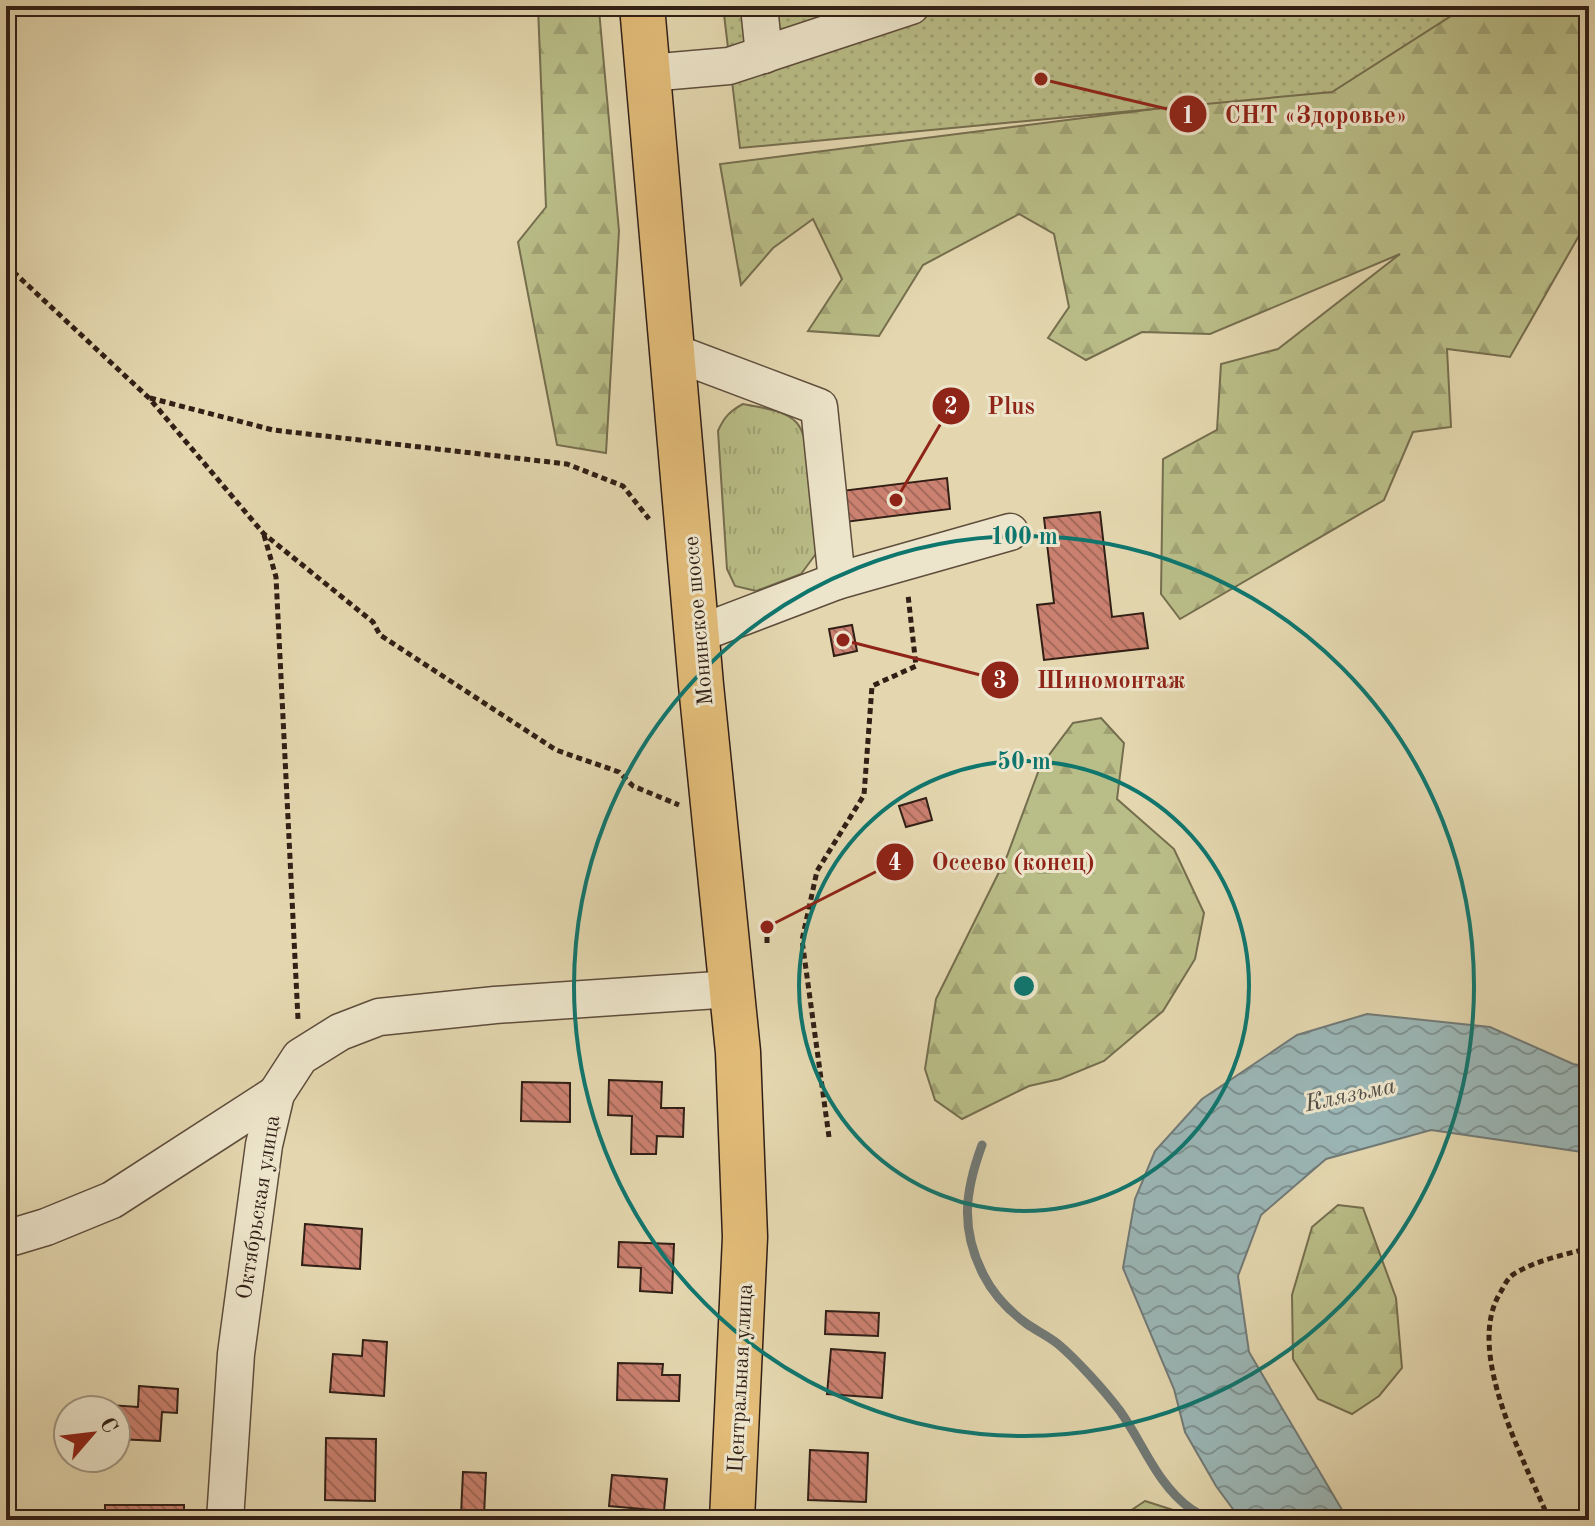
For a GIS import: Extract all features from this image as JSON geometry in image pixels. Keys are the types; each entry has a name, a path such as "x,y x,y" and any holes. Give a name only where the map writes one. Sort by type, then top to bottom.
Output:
{"main road":[{"name":"Монинское шоссе","path":"642,6 704,715 738,1052 745,1237"},
{"name":"Центральная улица","path":"732,1520 745,1237"}],"street":[{"path":"759,6 764,55"},
{"path":"648,73 729,66 911,6"},
{"path":"673,352 819,407 837,581"},
{"path":"698,634 837,581 1010,532"},
{"name":"Октябрьская улица","path":"225,1520 236,1354 264,1145 276,1094 300,1057 340,1032 379,1017 495,1005 732,989"},
{"path":"6,1239 46,1227 112,1200 276,1094"}],"path":[{"path":"6,265 149,398 264,534 373,622 380,635 556,750 619,772 633,786 685,808"},
{"path":"149,398 273,430 567,464 623,486 651,521"},
{"path":"264,534 276,577 300,1057"},
{"path":"829,1137 802,940 817,871 864,795 872,686 916,666 905,562"},
{"path":"1549,1520 1496,1390 1488,1337 1495,1301 1511,1275 1589,1248"}],"green space":[{"path":"723,6 1465,7 1332,92 740,148"},
{"path":"1402,6 1589,6 1589,218 1510,357 1447,349 1451,427 1413,432 1384,500 1180,619 1161,594 1163,459 1217,430 1221,364 1278,349 1400,254 1210,334 1142,332 1086,360 1048,338 1069,307 1054,234 1019,214 923,265 879,336 808,331 842,279 813,219 773,248 741,285 720,164 1343,85"},
{"path":"538,7 599,10 619,231 606,453 557,445 518,242 546,207"},
{"path":"743,404 785,414 796,422 802,432 810,464 818,551 801,574 756,591 735,586 727,569 718,431 728,415"},
{"path":"1101,718 1124,743 1117,799 1174,849 1204,913 1195,959 1163,1011 1104,1061 1060,1079 1029,1086 962,1119 935,1100 925,1069 936,999 1007,856 1040,767 1073,723"},
{"path":"1338,1205 1363,1208 1396,1298 1402,1368 1379,1396 1352,1414 1318,1399 1293,1359 1292,1295 1312,1227"},
{"path":"1145,1501 1173,1510 1189,1520 1121,1520"}],"water":[{"name":"Клязьма","path":"1367,1014 1490,1027 1573,1064 1589,1067 1589,1153 1431,1130 1326,1159 1261,1215 1238,1276 1249,1352 1348,1520 1241,1520 1216,1486 1185,1432 1174,1389 1123,1268 1135,1199 1155,1151 1202,1099 1297,1035"}],"building":[{"path":"947,478 950,509 845,522 841,491"},
{"path":"1100,512 1112,617 1143,613 1148,648 1044,660 1037,605 1054,603 1044,518"},
{"path":"852,625 857,651 834,656 829,629"},
{"path":"926,798 932,820 906,827 899,806"},
{"path":"609,1080 662,1082 661,1108 684,1108 683,1137 657,1136 656,1154 631,1154 632,1116 608,1115"},
{"path":"522,1082 570,1083 570,1122 521,1121"},
{"path":"305,1224 362,1229 360,1269 302,1265"},
{"path":"619,1242 674,1244 672,1293 640,1291 641,1268 618,1267"},
{"path":"826,1311 879,1313 878,1336 825,1334"},
{"path":"363,1340 387,1342 384,1396 330,1392 333,1354 362,1356"},
{"path":"831,1349 885,1353 882,1398 827,1394"},
{"path":"618,1363 663,1364 662,1375 680,1375 679,1401 617,1400"},
{"path":"139,1386 178,1389 177,1413 162,1412 160,1441 132,1440 132,1407 138,1407"},
{"path":"326,1438 376,1439 375,1501 325,1500"},
{"path":"810,1450 868,1453 866,1502 808,1500"},
{"path":"463,1472 486,1473 484,1516 461,1515"},
{"path":"612,1475 667,1479 664,1511 609,1506"},
{"path":"105,1505 184,1505 184,1520 105,1520"}],"waterway":[{"path":"982,1145 969,1194 968,1225 983,1274 1002,1302 1027,1324 1058,1344 1099,1385 1179,1499 1197,1513 1211,1518 1234,1519 1248,1514"}],"place":[{"name":"СНТ «Здоровье»","path":"1041,79"},
{"name":"Plus","path":"896,500"},
{"name":"Шиномонтаж","path":"843,640"},
{"name":"Осеево (конец)","path":"767,927"}]}
